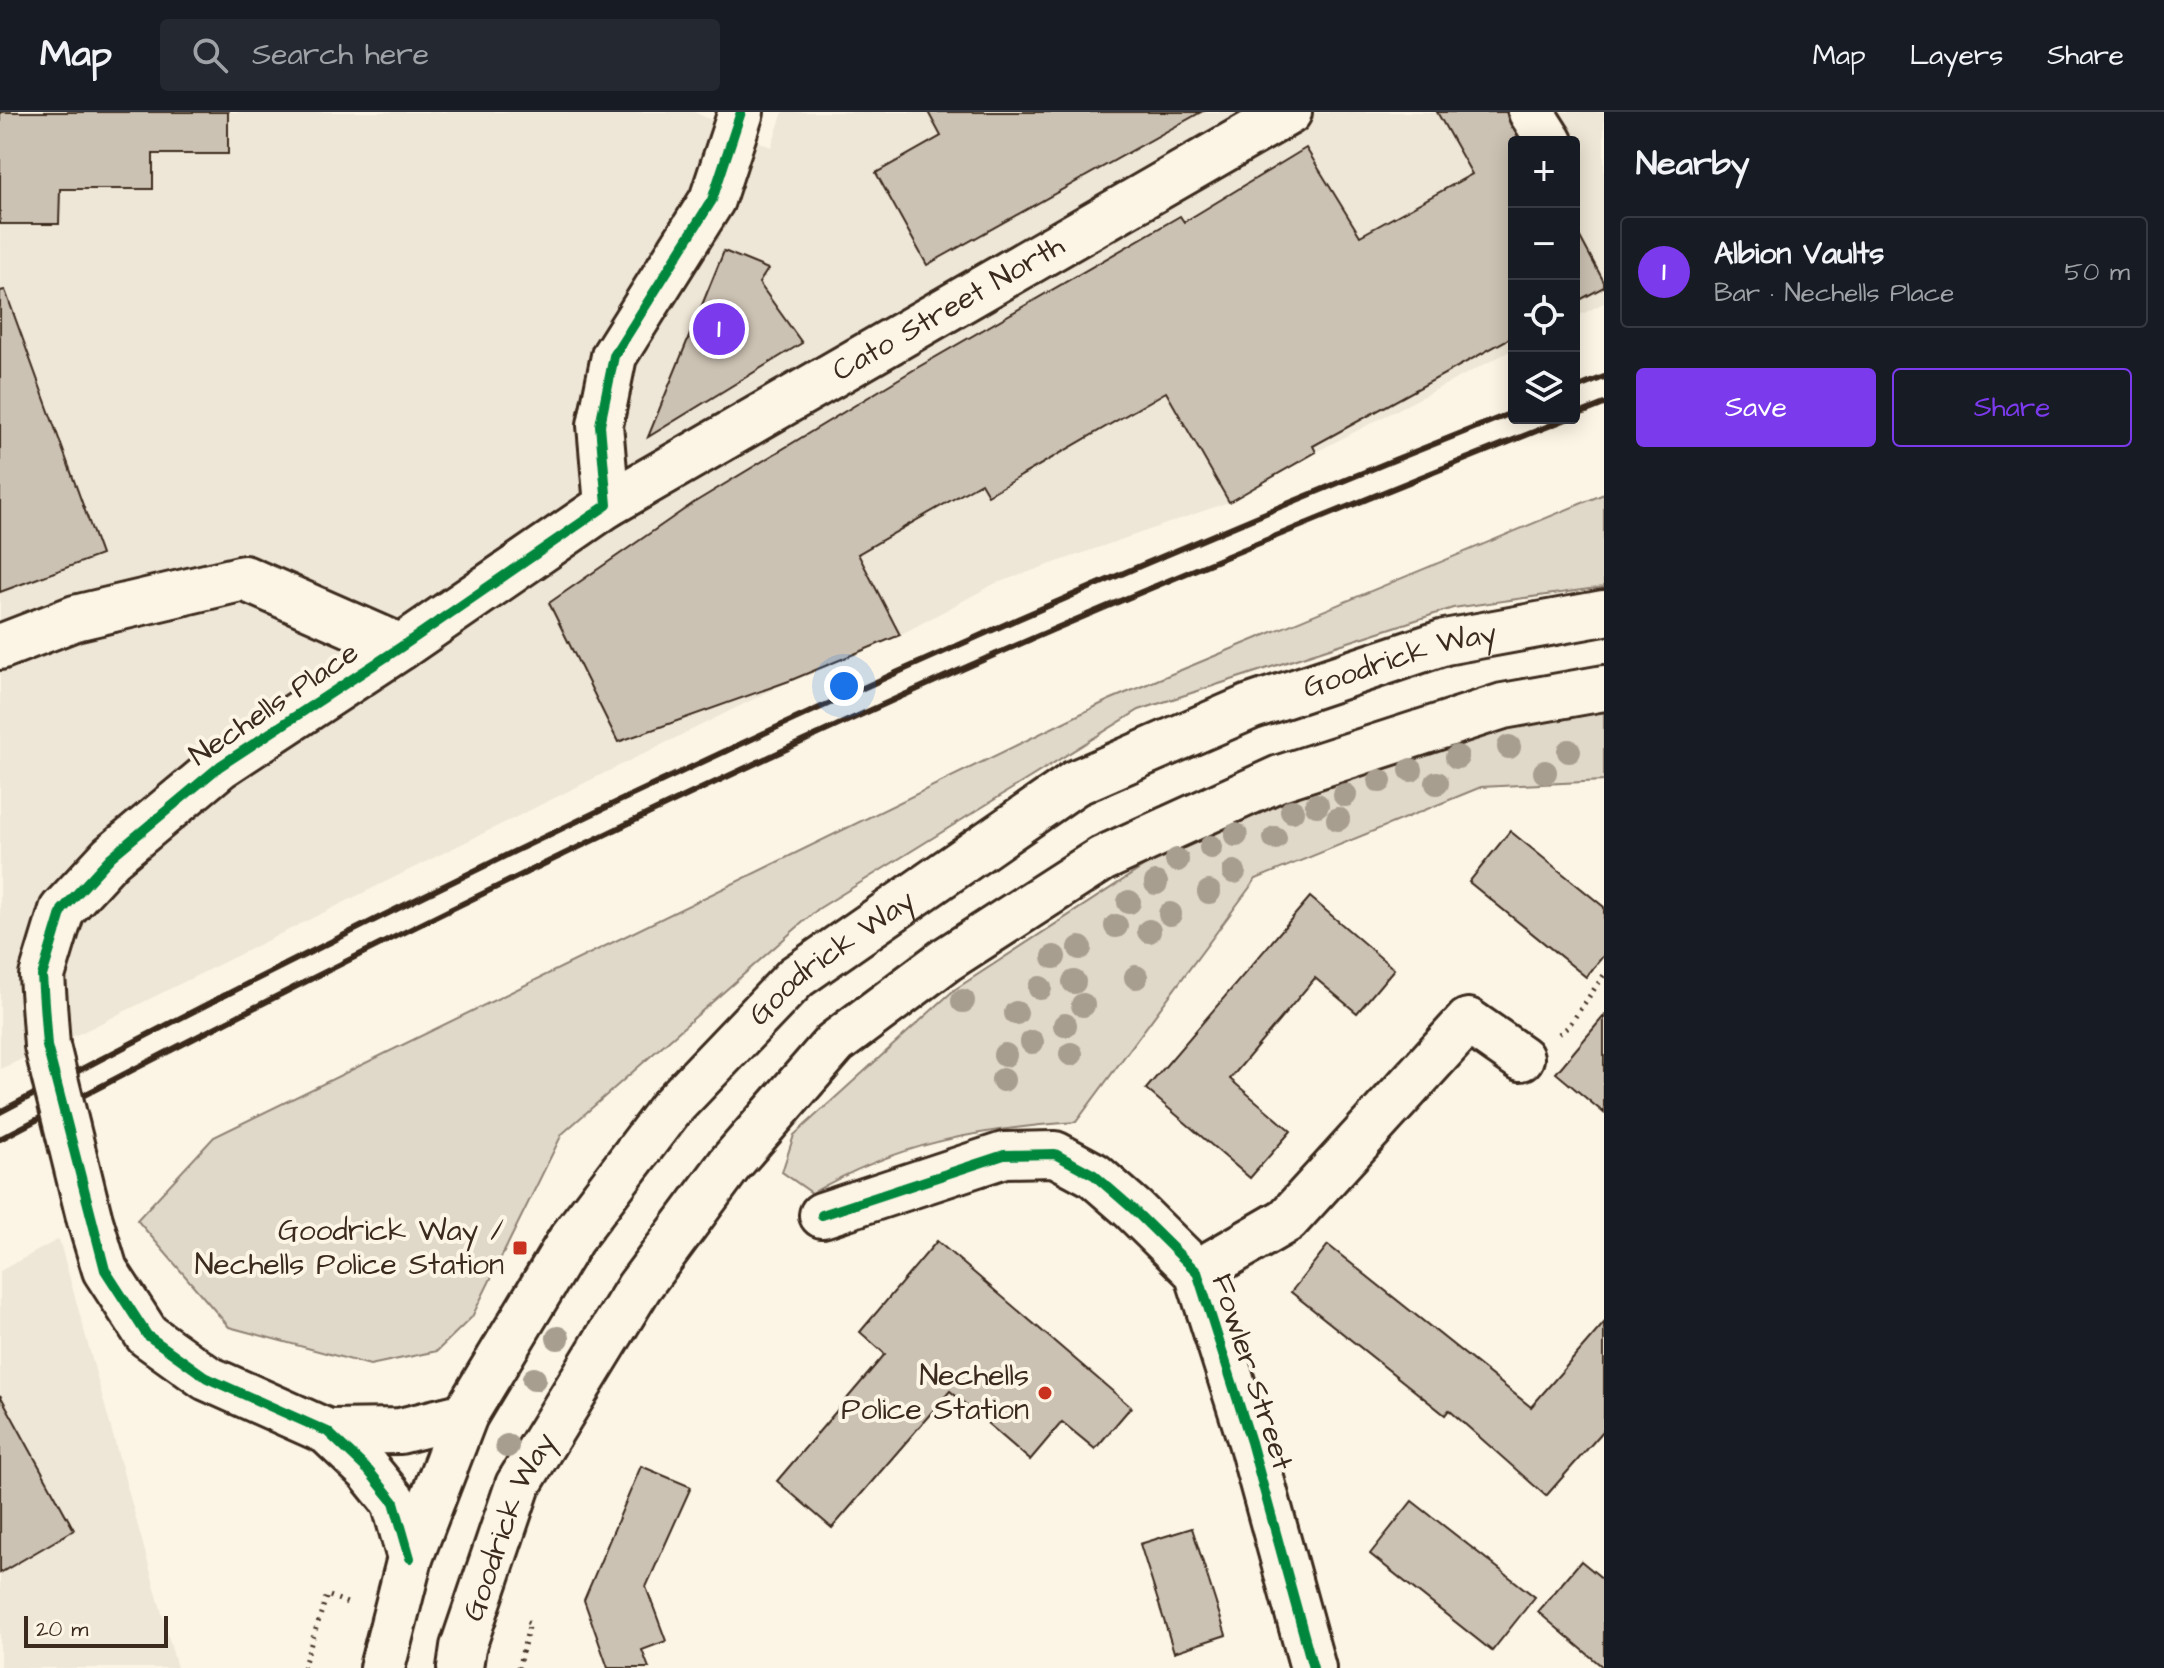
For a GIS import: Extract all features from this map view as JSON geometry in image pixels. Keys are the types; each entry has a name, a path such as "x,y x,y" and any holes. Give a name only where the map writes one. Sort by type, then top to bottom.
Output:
{"street":[{"path":"607,505 600,425 614,356 712,200 741,112"},
{"name":"Cato Street North","path":"607,505 1289,112"},
{"path":"1531,112 1546,136"},
{"name":"Nechells Place","path":"410,1558 394,1502 368,1470 328,1432 207,1378 147,1335 105,1270 47,1046 42,976 62,910 111,857 220,766 401,647 607,505"},
{"path":"0,647 75,618 244,578 401,647"},
{"name":"Goodrick Way","path":"382,1668 410,1558 465,1415 571,1239 669,1110 796,977 1075,783 1250,707 1445,642 1604,613"},
{"name":"Goodrick Way","path":"460,1668 463,1647 518,1485 639,1287 730,1164 835,1043 947,959 1102,859 1280,778 1503,706 1604,688"},
{"name":"Fowler Street","path":"1197,1272 1287,1220 1468,1021 1521,1058"},
{"name":"Fowler Street","path":"822,1215 1004,1155 1055,1154 1094,1175 1197,1272 1251,1442 1313,1668"},
{"name":"Nechells Place","path":"328,1432 400,1431 465,1415"}],"path":[{"path":"1521,1058 1568,1027 1604,975"},
{"path":"303,1668 327,1595"},
{"path":"518,1668 530,1623"}],"shaded area":[{"path":"0,112 694,112 771,147 783,112 1604,112 1604,303 1580,315 1580,136 1508,136 1508,352 1316,452 1229,502 994,584 900,635 792,680 87,1030 0,1069"},
{"path":"1604,494 1604,587 1453,608 1139,710 818,909 562,1134 472,1317 437,1351 370,1365 229,1327 137,1220 214,1137 1109,700"},
{"path":"1604,712 1604,781 1481,787 1256,879 1076,1122 1006,1129 940,1141 876,1162 812,1193 782,1172 794,1135 954,990 1206,826 1331,777 1529,718"},
{"path":"59,1239 177,1668 0,1668 0,1271"}],"building":[{"path":"0,112 228,112 228,154 153,154 153,189 60,189 59,224 0,224"},
{"path":"928,112 1201,112 927,265 876,173 941,136"},
{"path":"1437,112 1506,112 1517,136 1508,136 1508,339 1313,446 1316,452 1229,502 1166,392 988,495 981,483 858,554 900,635 789,681 618,742 549,603 695,502 915,369 1180,216 1184,222 1306,148 1360,236 1472,174"},
{"path":"1580,237 1604,282 1604,287 1580,300"},
{"path":"724,251 768,269 759,283 802,343 648,437"},
{"path":"5,290 101,555 0,592 0,291"},
{"path":"1510,831 1604,907 1604,955 1586,977 1469,882"},
{"path":"1310,897 1394,969 1357,1013 1315,978 1230,1079 1291,1131 1250,1178 1146,1089"},
{"path":"1604,1016 1604,1113 1556,1073"},
{"name":"Nechells Police Station","path":"937,1241 1131,1407 1095,1449 1062,1422 1030,1460 950,1391 832,1528 777,1481 885,1354 860,1332"},
{"path":"1328,1245 1531,1407 1604,1323 1604,1430 1546,1496 1449,1410 1445,1415 1291,1292"},
{"path":"0,1395 74,1530 0,1573"},
{"path":"641,1466 691,1487 646,1587 666,1641 642,1650 649,1668 608,1668 584,1600"},
{"path":"1412,1501 1535,1597 1492,1651 1370,1554"},
{"path":"1192,1528 1226,1635 1174,1652 1140,1544"},
{"path":"1581,1561 1604,1580 1604,1668 1538,1612"}],"railway":[{"path":"1580,387 1604,377"},
{"path":"1580,414 1604,404"},
{"path":"0,1112 371,922 747,741 1128,571 1508,414"},
{"path":"0,1139 235,1017 710,784 951,674 1182,575 1554,424"}],"cycle path":[{"path":"410,1558 394,1502 368,1470 328,1432 207,1378 147,1335 105,1270 47,1046 42,976 62,910 111,857 220,766 401,647 607,505 600,425 614,356 712,200 741,112"},
{"path":"822,1215 1004,1155 1055,1154 1094,1175 1133,1209 1197,1272 1251,1442 1313,1668"}],"place":[{"name":"Albion Vaults","path":"719,329"},
{"name":"Goodrick Way / Nechells Police Station","path":"520,1248"},
{"name":"Nechells Police Station","path":"1045,1393"}]}
